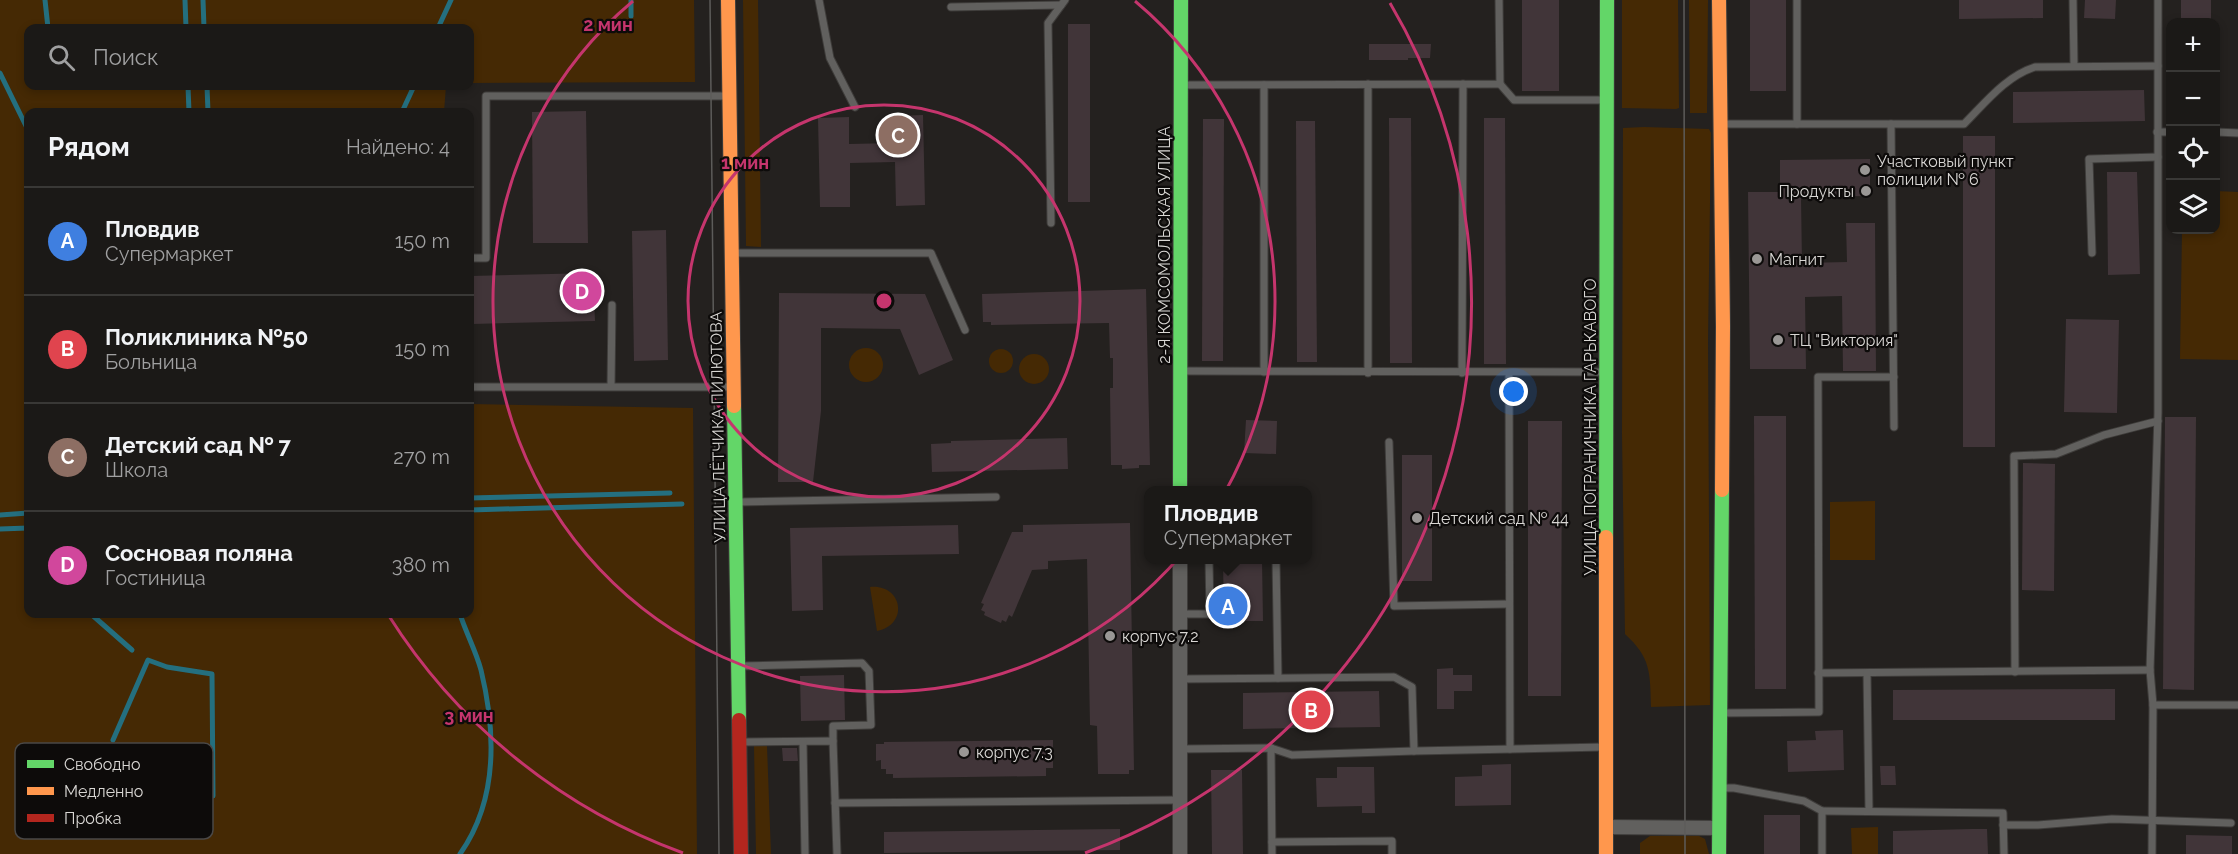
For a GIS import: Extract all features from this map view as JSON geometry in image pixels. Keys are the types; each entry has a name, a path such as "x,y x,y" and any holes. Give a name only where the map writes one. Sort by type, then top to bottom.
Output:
{"street":[{"name":"УЛИЦА ЛЁТЧИКА ПИЛЮТОВА","path":"728,0 741,854"},
{"name":"2-Я КОМСОМОЛЬСКАЯ УЛИЦА","path":"1180,486 1181,0"},
{"name":"УЛИЦА ПОГРАНИЧНИКА ГАРЬКАВОГО","path":"1606,854 1607,0"},
{"path":"1719,0 1723,326 1719,854"},
{"path":"1179,854 1180,564"},
{"path":"1606,827 1719,828"}],"lane":[{"path":"819,0 830,58 855,107"},
{"path":"1499,0 1500,84 1514,100 1607,100"},
{"path":"1797,0 1797,124"},
{"path":"2073,0 2074,66"},
{"path":"2152,854 2154,705 2150,670 2158,421 2158,0"},
{"path":"951,7 982,3 1063,3"},
{"path":"1050,223 1048,23 1063,3"},
{"path":"1720,124 1964,124 2020,72 2035,67 2158,66"},
{"path":"1368,84 1368,373"},
{"path":"1462,373 1463,84"},
{"path":"1181,85 1500,84"},
{"path":"1264,85 1264,372"},
{"path":"474,258 486,258 486,96 729,95"},
{"path":"1891,124 1894,427"},
{"path":"2157,132 2166,132"},
{"path":"2220,132 2238,132"},
{"path":"2092,253 2089,159 2158,157"},
{"path":"732,253 930,253 965,330"},
{"path":"611,386 612,305"},
{"path":"1181,371 1607,372"},
{"path":"1509,373 1510,749"},
{"path":"1719,713 1819,712 1818,377 1893,377"},
{"path":"474,387 734,387"},
{"path":"2015,672 2014,456 2056,454 2104,435 2158,421"},
{"path":"1389,442 1394,606 1509,604"},
{"path":"736,502 996,497"},
{"path":"1180,614 1210,614 1209,564"},
{"path":"1276,564 1278,678"},
{"path":"738,666 862,663 869,671 871,725 833,726 837,854"},
{"path":"1818,673 2150,670"},
{"path":"1867,673 1869,811"},
{"path":"1180,679 1394,676 1412,687 1414,751"},
{"path":"2154,705 2238,705"},
{"path":"739,742 833,741"},
{"path":"803,742 805,854"},
{"path":"1180,749 1271,748 1292,755 1606,747"},
{"path":"1271,748 1272,854"},
{"path":"1719,788 1734,788 1804,801 1822,811 2003,813 2004,854"},
{"path":"836,803 1179,800"},
{"path":"1822,811 1822,854"},
{"path":"2003,825 2038,825 2112,819 2231,823"},
{"path":"1272,842 1392,841 1392,854"}],"shaded area":[{"path":"0,0 694,0 695,82 474,83 474,24 24,24 24,90 446,90 444,108 24,108 24,618 474,618 474,404 693,408 697,854 0,854"},
{"path":"743,0 758,0 761,247 746,246"},
{"path":"1622,0 1678,0 1679,108 1622,108"},
{"path":"1689,0 1708,0 1707,113 1690,113"},
{"path":"1623,128 1709,129 1711,133 1708,341 1710,705 1651,707 1647,666 1640,651 1625,634 1622,434"},
{"path":"2220,191 2238,192 2238,360 2180,359 2182,234 2220,234"},
{"path":"866,348 878,353 883,365 878,377 866,382 854,377 849,365 854,353"},
{"path":"1001,349 1006,350 1012,356 1012,366 1006,372 1001,373 996,372 990,366 989,361 990,356 996,350"},
{"path":"1034,354 1045,358 1049,369 1045,380 1034,384 1023,380 1019,369 1023,358"},
{"path":"1875,501 1875,560 1830,560 1830,502"},
{"path":"870,587 890,592 898,606 898,614 894,621 877,631"},
{"path":"754,746 767,746 771,854 756,854"},
{"path":"1878,827 1878,854 1852,854 1851,828"},
{"path":"1650,836 1699,836 1705,839 1709,854 1640,854 1640,843"}],"building":[{"path":"1522,0 1559,0 1559,91 1522,91"},
{"path":"1750,0 1786,0 1786,91 1750,91"},
{"path":"1959,0 2043,0 2043,18 1959,19"},
{"path":"2085,0 2116,0 2115,19 2084,18"},
{"path":"2181,0 2211,0 2211,18 2181,18"},
{"path":"1068,24 1090,24 1090,202 1068,202"},
{"path":"1369,44 1431,44 1430,58 1369,60"},
{"path":"2144,90 2145,121 2013,123 2013,92"},
{"path":"586,111 588,243 533,243 532,112"},
{"path":"923,115 925,205 896,206 895,162 850,163 850,207 820,207 818,118 849,117 849,144 895,143 895,116"},
{"path":"1389,118 1411,118 1412,363 1390,363"},
{"path":"1484,118 1505,118 1506,364 1484,364"},
{"path":"1203,119 1224,119 1223,361 1202,361"},
{"path":"1296,121 1315,121 1317,362 1297,362"},
{"path":"1963,136 1995,136 1995,447 1963,447"},
{"path":"1870,159 1870,196 1801,197 1802,263 1847,262 1846,223 1875,223 1876,371 1843,371 1842,296 1805,297 1806,369 1750,369 1748,192 1780,192 1780,160"},
{"path":"2107,172 2137,172 2140,274 2108,275"},
{"path":"666,230 668,360 634,361 632,231"},
{"path":"593,273 595,321 474,324 474,276"},
{"path":"1146,289 1150,465 1122,469 1122,465 1111,465 1110,388 1113,388 1113,358 1110,358 1109,323 991,325 991,322 983,322 982,294"},
{"path":"779,293 925,294 953,360 919,375 900,329 821,328 821,411 813,482 778,482"},
{"path":"2066,319 2119,320 2117,413 2064,412"},
{"path":"1754,416 1786,416 1786,689 1755,689"},
{"path":"2165,417 2196,417 2194,690 2163,689"},
{"path":"1246,420 1277,421 1276,454 1244,453"},
{"path":"1528,421 1562,421 1561,696 1528,696"},
{"path":"1067,438 1068,469 932,472 931,444 951,443 951,441"},
{"name":"Детский сад № 44","path":"1402,455 1432,455 1432,581 1402,581"},
{"path":"2023,463 2055,464 2054,591 2022,590"},
{"name":"корпус 7.2","path":"1130,523 1134,770 1129,770 1129,774 1098,774 1097,726 1090,725 1087,559 1048,561 1048,569 1032,570 1012,617 1009,615 1006,622 1002,620 1001,623 984,615 985,612 981,610 984,604 981,603 1012,532 1023,532 1023,525"},
{"path":"958,525 959,554 822,556 823,610 792,611 790,528"},
{"path":"1223,564 1262,564 1263,621 1224,621"},
{"path":"1453,668 1453,675 1472,675 1472,691 1454,691 1454,709 1437,709 1437,669"},
{"path":"844,675 845,720 801,721 800,676"},
{"path":"2115,689 2115,720 1893,720 1893,690"},
{"path":"1379,691 1380,727 1243,729 1243,693"},
{"path":"1843,730 1844,770 1788,772 1787,741 1816,740 1815,731"},
{"name":"корпус 7.3","path":"1053,740 1053,768 1046,768 1046,776 893,778 893,774 886,774 886,769 881,769 881,760 876,761 876,744 884,744 884,742"},
{"path":"782,748 797,748 798,761 783,761"},
{"path":"1511,764 1511,805 1455,806 1455,777 1482,776 1482,765"},
{"path":"1880,766 1895,766 1896,785 1881,785"},
{"path":"1337,767 1374,767 1375,813 1362,813 1362,806 1317,807 1316,778 1337,778"},
{"path":"1211,770 1242,770 1243,854 1212,854"},
{"path":"1764,815 1800,815 1800,854 1764,854"},
{"path":"1120,829 1120,850 884,853 884,832"},
{"path":"1987,829 1988,854 1893,854 1893,831"},
{"path":"2186,835 2232,836 2232,854 2186,854"}],"waterway":[{"path":"45,0 48,24"},
{"path":"185,0 186,24"},
{"path":"203,0 204,24"},
{"path":"440,24 451,0"},
{"path":"631,0 631,16"},
{"path":"0,73 24,122"},
{"path":"188,90 189,108"},
{"path":"207,90 208,108"},
{"path":"404,108 412,90"},
{"path":"474,498 670,493"},
{"path":"474,510 682,504"},
{"path":"0,515 24,513"},
{"path":"0,529 24,528"},
{"path":"96,618 132,650"},
{"path":"460,854 481,811 487,788 491,741 481,670 462,618"},
{"path":"113,740 148,660 167,667 212,674 213,743"}],"tram line":[{"path":"710,0 719,854"},
{"path":"1684,0 1685,854"}],"traffic: fast":[{"path":"1180,486 1181,0"},
{"path":"1606,537 1607,0"},
{"path":"734,406 739,720"},
{"path":"1719,854 1722,490"}],"traffic: slow":[{"path":"728,0 734,406"},
{"path":"1719,0 1723,326 1722,490"},
{"path":"1606,537 1606,854"}],"traffic: jam":[{"path":"739,720 741,854"}],"place":[{"name":"Детский сад № 7","path":"898,135"},
{"name":"Участковый пункт полиции № 6","path":"1865,170"},
{"name":"Продукты","path":"1866,191"},
{"name":"Магнит","path":"1757,259"},
{"name":"Сосновая поляна","path":"582,291"},
{"name":"ТЦ \"Виктория\"","path":"1778,340"},
{"name":"Детский сад № 44","path":"1417,518"},
{"name":"Пловдив","path":"1228,606"},
{"name":"корпус 7.2","path":"1110,636"},
{"name":"Поликлиника №50","path":"1311,710"},
{"name":"корпус 7.3","path":"964,752"}]}
